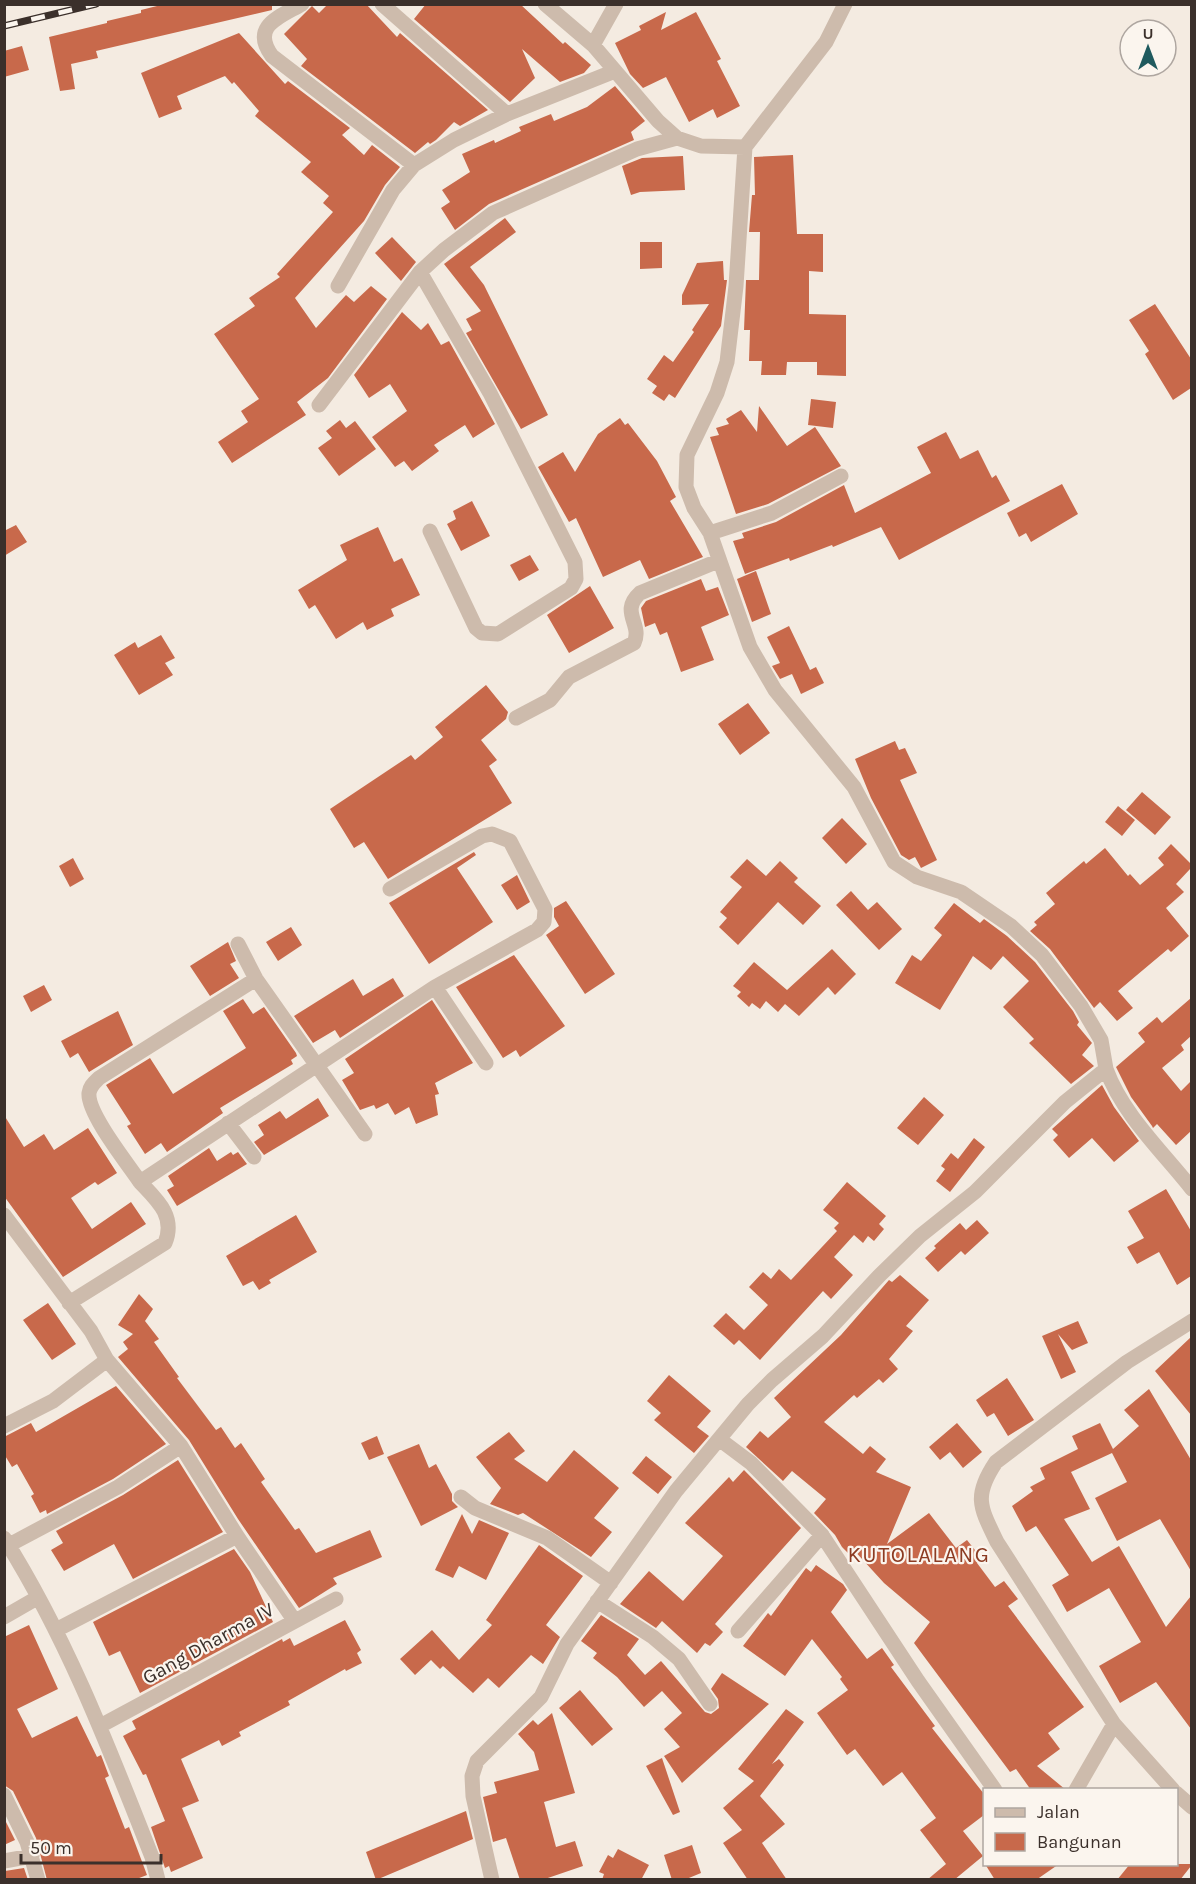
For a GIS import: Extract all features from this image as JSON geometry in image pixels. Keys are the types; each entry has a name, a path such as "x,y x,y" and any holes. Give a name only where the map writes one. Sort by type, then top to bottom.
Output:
{"street":[{"path":"303,4 271,21 263,40 265,47 272,56 414,165"},
{"path":"382,4 507,114"},
{"path":"545,4 593,45 658,121 677,138 701,146 745,147"},
{"path":"593,45 616,4"},
{"path":"844,4 826,42 745,147 736,286 727,362 717,393 687,455 686,487 694,508 710,533 750,647 775,690 854,787 894,862 917,877 961,892 1011,926 1042,955 1081,1006 1101,1040 1106,1069 1112,1085 1132,1116 1191,1189"},
{"path":"338,286 393,190 414,165 454,140 507,114 615,71"},
{"path":"319,405 420,272 444,250 493,213 637,149 677,138"},
{"path":"420,272 490,393 575,562 576,579 571,588 498,634 482,633 476,628 430,531"},
{"path":"710,533 772,513 841,476"},
{"path":"516,718 550,700 569,676 634,643 637,638 630,608 633,600 640,593 718,561"},
{"path":"140,1182 315,1064 435,987 537,930 544,922 545,909 510,841 492,834 483,836 390,889"},
{"path":"238,944 256,979 365,1134"},
{"path":"69,1303 165,1243 170,1226 168,1216 140,1182 96,1116 90,1100 92,1085 99,1078 256,979"},
{"path":"435,987 486,1063"},
{"path":"492,1880 473,1796 472,1776 477,1761 541,1697 567,1644 676,1491 748,1404 823,1336 904,1252 975,1192 1065,1102 1106,1069"},
{"path":"228,1123 254,1157"},
{"path":"4,1215 91,1331 107,1360 181,1446 237,1536 294,1620"},
{"path":"1172,1788 1114,1724 997,1542 986,1519 980,1496 983,1481 996,1462 1127,1362 1191,1321"},
{"path":"4,1426 53,1401 107,1360"},
{"path":"719,1439 751,1463 822,1535 918,1681 994,1788"},
{"path":"158,1880 152,1857 100,1726 56,1630 7,1541 118,1487 181,1446"},
{"path":"461,1497 475,1508 547,1538 611,1583"},
{"path":"738,1631 822,1535"},
{"path":"56,1630 237,1536"},
{"path":"4,1617 38,1598"},
{"name":"Gang Dharma IV","path":"100,1726 336,1599"},
{"path":"597,1601 653,1637 679,1659 710,1704"},
{"path":"1077,1788 1114,1724"},
{"path":"1178,1794 1191,1807"},
{"path":"4,1795 32,1856 38,1880"},
{"path":"4,1861 32,1856"}],"building":[{"path":"165,4 272,4 272,10 96,51 98,58 71,64 75,89 60,91 49,37 107,23 107,21 141,13 141,10"},
{"path":"328,4 366,4 397,37 400,33 488,110 460,126 454,122 436,140 430,144 428,142 415,153 301,66 307,59 284,34 312,6 319,13"},
{"path":"426,4 520,4 563,44 565,42 591,65 584,73 560,82 522,49 535,78 510,102 414,19"},
{"path":"666,12 661,30 696,12 721,59 717,61 740,106 717,118 713,109 689,122 666,77 643,88 630,74 615,43 641,30 639,26"},
{"path":"239,33 285,84 288,81 350,128 342,135 364,155 372,145 400,167 385,185 364,221 295,298 316,328 346,295 354,302 371,286 387,299 328,378 297,402 306,415 232,463 218,442 248,422 241,411 259,399 214,334 255,306 249,298 280,277 277,274 333,212 323,203 329,196 301,172 311,162 255,116 259,111 234,82 232,84 225,76 177,96 182,109 159,118 141,73"},
{"path":"22,46 29,70 4,77 4,51"},
{"path":"615,86 645,121 631,132 634,140 489,204 455,230 441,208 450,202 442,190 470,172 462,154 494,140 495,143 521,131 519,127 551,114 554,121 587,107"},
{"path":"793,155 797,234 823,234 823,272 809,271 809,314 846,315 846,376 817,375 817,362 787,362 786,375 761,375 762,361 749,361 750,330 744,330 746,280 759,280 760,232 749,232 752,195 755,195 754,157"},
{"path":"683,156 685,190 640,192 631,195 622,166 642,158"},
{"path":"505,218 516,232 470,267 484,285 548,415 521,429 466,333 472,330 466,319 481,311 444,264"},
{"path":"392,237 416,262 401,281 375,253"},
{"path":"640,242 662,242 662,268 640,269"},
{"path":"723,261 724,280 727,280 721,326 675,398 669,394 664,401 652,393 657,386 647,379 664,355 673,362 694,332 692,330 709,304 682,305 682,295 697,263"},
{"path":"1155,304 1191,359 1191,388 1173,400 1145,354 1149,351 1129,320"},
{"path":"402,312 421,330 428,323 441,345 449,341 495,424 473,438 465,425 434,445 439,451 412,471 404,461 395,467 372,437 407,411 390,384 369,398 354,375"},
{"path":"811,399 836,402 833,428 808,425"},
{"path":"759,406 787,446 815,427 841,466 768,504 736,514 710,437 719,435 716,428 729,424 726,419 741,410 757,432"},
{"path":"620,418 625,425 628,423 657,461 676,497 670,501 703,557 649,579 640,560 603,577 576,518 569,522 538,467 563,452 575,472 598,434"},
{"path":"340,420 346,428 355,421 376,449 339,476 318,448 332,438 326,431"},
{"path":"946,432 960,459 978,450 992,478 996,475 1010,501 899,560 881,527 833,547 832,545 790,561 789,558 745,574 733,541 744,538 742,533 776,522 844,485 855,513 931,473 917,447"},
{"path":"1062,484 1078,514 1031,542 1026,533 1019,537 1007,513"},
{"path":"472,501 490,536 461,551 447,524 456,519 453,511"},
{"path":"16,525 27,542 4,556 4,531"},
{"path":"378,527 394,562 402,558 420,595 391,609 394,616 367,630 363,622 336,639 315,605 309,609 298,590 347,560 340,545"},
{"path":"530,555 539,570 519,581 510,565"},
{"path":"756,571 771,614 752,622 737,579"},
{"path":"701,579 706,591 718,587 729,615 701,627 714,660 681,672 667,632 660,635 655,623 645,627 641,608 646,601"},
{"path":"590,586 614,628 569,653 547,615"},
{"path":"789,626 810,670 816,667 824,683 801,694 792,674 780,679 772,666 780,663 767,637"},
{"path":"161,635 175,658 165,663 173,675 139,695 114,655 135,642 138,648"},
{"path":"486,685 508,712 506,719 481,740 497,760 489,766 512,803 388,879 364,842 354,848 330,809 411,755 415,760 443,737 435,727"},
{"path":"748,703 770,733 740,755 718,724"},
{"path":"895,741 899,750 905,748 917,773 900,780 937,860 921,868 915,857 909,860 901,855 871,798 855,759"},
{"path":"1142,792 1171,817 1155,835 1126,810"},
{"path":"1118,806 1135,820 1122,836 1105,822"},
{"path":"842,818 867,844 846,864 822,838"},
{"path":"1171,844 1191,864 1191,868 1176,884 1184,892 1166,908 1189,936 1171,952 1168,949 1118,991 1133,1008 1117,1021 1100,1002 1094,1008 1050,949 1030,931 1037,925 1034,922 1055,904 1046,893 1084,861 1086,864 1105,848 1128,876 1130,874 1140,885 1164,865 1158,858"},
{"path":"474,852 476,855 457,868 493,922 429,964 389,903"},
{"path":"73,858 84,879 70,887 59,866"},
{"path":"747,859 766,876 780,861 798,878 794,882 821,906 803,925 778,902 738,945 719,927 727,918 720,912 742,887 730,877"},
{"path":"517,875 530,902 517,910 501,885"},
{"path":"851,891 868,910 877,902 902,929 879,950 836,905"},
{"path":"566,901 615,974 585,994 546,935 559,926 554,917 554,908"},
{"path":"954,903 980,923 984,919 1007,936 1035,962 1073,1011 1079,1022 1077,1025 1092,1043 1082,1055 1094,1066 1071,1084 1029,1043 1034,1039 1003,1007 1029,981 1003,956 991,970 973,956 940,1010 895,983 912,955 921,961 942,935 934,928"},
{"path":"291,927 302,945 278,961 266,942"},
{"path":"228,942 236,961 230,964 239,978 210,996 190,966"},
{"path":"832,949 856,974 835,995 828,987 799,1016 785,1004 778,1012 766,1001 760,1009 752,1003 749,1007 737,996 741,992 733,986 754,962 787,990"},
{"path":"514,955 565,1026 520,1057 516,1050 503,1058 456,987"},
{"path":"393,978 404,996 340,1038 335,1030 313,1043 294,1016 353,979 363,996"},
{"path":"44,985 52,1000 31,1012 23,996"},
{"path":"1191,998 1191,1036 1181,1045 1184,1050 1162,1068 1181,1091 1191,1081 1191,1131 1176,1145 1157,1124 1153,1128 1131,1097 1116,1067 1145,1042 1138,1033 1157,1017 1162,1023"},
{"path":"243,999 253,1014 264,1007 296,1053 297,1056 291,1060 293,1064 220,1108 223,1113 167,1152 161,1143 145,1154 127,1126 131,1124 106,1085 150,1058 173,1094 246,1048 223,1011"},
{"path":"432,1000 473,1063 435,1083 439,1094 435,1095 438,1115 416,1124 409,1107 395,1115 388,1103 376,1109 374,1105 360,1110 342,1080 354,1073 345,1059"},
{"path":"118,1011 133,1045 89,1072 78,1053 70,1058 61,1041"},
{"path":"1102,1085 1114,1107 1139,1141 1114,1162 1092,1138 1069,1158 1053,1140 1058,1135 1052,1129"},
{"path":"924,1097 944,1115 918,1145 897,1128"},
{"path":"318,1098 329,1116 264,1155 254,1142 264,1135 258,1125 280,1111 286,1119"},
{"path":"4,1115 24,1147 44,1134 54,1150 88,1128 117,1173 98,1185 95,1182 71,1198 92,1229 131,1202 146,1224 63,1277 4,1196"},
{"path":"974,1138 985,1147 950,1192 936,1181 945,1169 941,1166 951,1153 958,1159"},
{"path":"209,1148 217,1161 231,1152 233,1155 238,1152 247,1164 177,1206 167,1190 174,1186 168,1176"},
{"path":"847,1182 886,1216 879,1224 884,1229 874,1241 868,1236 863,1243 854,1235 834,1257 853,1275 831,1299 823,1291 760,1360 739,1340 734,1345 713,1326 726,1313 744,1330 768,1305 749,1287 763,1272 771,1279 779,1269 791,1280 837,1231 834,1228 839,1223 823,1210"},
{"path":"1166,1189 1191,1231 1191,1276 1177,1285 1159,1252 1137,1264 1127,1247 1144,1238 1128,1211"},
{"path":"296,1215 317,1252 269,1280 271,1283 259,1290 253,1281 243,1286 226,1256"},
{"path":"977,1220 989,1233 965,1255 961,1251 938,1272 925,1258 936,1248 934,1246 960,1223 966,1230"},
{"path":"900,1275 929,1300 906,1326 913,1331 889,1359 898,1369 883,1383 879,1379 857,1398 854,1395 824,1422 863,1454 870,1446 886,1459 876,1472 911,1487 887,1544 929,1513 956,1548 967,1540 982,1559 977,1563 995,1587 1004,1581 1018,1599 1008,1606 1084,1707 1048,1733 1060,1749 1037,1766 1064,1788 1030,1788 1016,1769 1010,1772 914,1643 930,1622 884,1583 852,1548 848,1553 842,1547 835,1535 814,1513 826,1499 792,1471 783,1481 746,1447 760,1431 768,1438 791,1417 774,1398 841,1335 889,1280 892,1282"},
{"path":"139,1294 153,1309 145,1321 159,1339 154,1342 179,1377 177,1378 216,1430 221,1427 235,1448 241,1443 265,1479 261,1482 295,1530 299,1528 316,1553 370,1530 382,1557 333,1578 337,1584 299,1608 238,1519 189,1440 118,1357 128,1349 123,1342 133,1334 118,1325"},
{"path":"48,1303 76,1344 52,1360 23,1320"},
{"path":"1078,1321 1088,1343 1072,1350 1058,1334 1076,1372 1061,1379 1042,1336"},
{"path":"1191,1337 1191,1415 1155,1371"},
{"path":"669,1375 711,1411 697,1427 709,1436 694,1453 654,1420 661,1413 647,1401"},
{"path":"1007,1378 1034,1420 1008,1436 994,1413 987,1417 976,1400"},
{"path":"116,1386 166,1444 113,1479 47,1514 46,1510 40,1513 31,1496 34,1494 17,1464 12,1467 4,1454 4,1437 31,1423 36,1432"},
{"path":"1149,1389 1191,1460 1191,1571 1160,1519 1117,1541 1095,1498 1127,1482 1112,1453 1071,1472 1090,1509 1064,1519 1092,1562 1119,1546 1166,1627 1191,1596 1191,1729 1156,1682 1120,1703 1099,1666 1141,1642 1109,1588 1067,1612 1052,1585 1069,1575 1036,1526 1026,1532 1012,1506 1033,1491 1030,1487 1045,1479 1040,1468 1078,1449 1072,1436 1100,1423 1113,1449 1139,1426 1124,1410"},
{"path":"957,1423 982,1452 963,1468 950,1452 940,1460 929,1447"},
{"path":"509,1432 525,1451 514,1459 547,1482 574,1450 619,1488 594,1518 612,1532 591,1557 523,1513 518,1515 490,1504 501,1488 476,1457"},
{"path":"377,1436 384,1454 369,1460 361,1443"},
{"path":"419,1444 429,1468 436,1464 452,1494 452,1501 458,1507 421,1526 387,1457"},
{"path":"646,1456 672,1477 658,1494 632,1473"},
{"path":"178,1460 223,1532 133,1579 114,1544 64,1571 51,1550 63,1543 56,1531 123,1495"},
{"path":"744,1470 801,1528 715,1624 723,1632 710,1646 705,1643 697,1653 662,1621 656,1628 620,1604 649,1571 683,1601 723,1556 685,1523 729,1477 733,1482"},
{"path":"462,1514 472,1534 479,1520 509,1533 486,1580 459,1566 453,1578 435,1570"},
{"path":"539,1545 583,1576 546,1625 560,1637 543,1664 531,1655 499,1688 488,1678 473,1693 443,1666 440,1669 431,1660 415,1675 400,1659 432,1630 459,1660 492,1625 486,1620"},
{"path":"234,1549 250,1572 273,1622 140,1693 120,1651 109,1656 93,1622"},
{"path":"816,1565 843,1584 847,1590 831,1612 867,1659 882,1648 894,1665 891,1667 935,1726 932,1728 983,1793 983,1816 963,1831 983,1856 954,1880 927,1880 946,1864 920,1830 936,1818 902,1772 883,1786 855,1749 847,1755 817,1713 848,1690 840,1679 842,1677 812,1639 785,1676 743,1646 768,1613 771,1616 806,1568 811,1572"},
{"path":"601,1615 639,1639 627,1655 645,1675 661,1661 705,1712 711,1714 719,1708 718,1699 711,1689 722,1673 769,1704 682,1783 664,1756 680,1747 664,1729 682,1713 662,1691 644,1707 617,1677 593,1658 597,1653 581,1641"},
{"path":"345,1620 361,1650 357,1653 362,1663 346,1671 345,1669 288,1701 290,1705 239,1732 241,1736 222,1746 219,1740 181,1759 199,1801 182,1808 203,1858 171,1872 169,1866 165,1868 151,1827 165,1821 146,1774 143,1775 123,1736 136,1729 132,1721 282,1639 283,1642 290,1638 294,1646"},
{"path":"29,1625 58,1689 17,1709 32,1738 77,1716 97,1757 101,1755 109,1776 105,1778 125,1829 129,1827 147,1875 134,1880 47,1880 36,1838 13,1791 4,1785 4,1637"},
{"path":"580,1690 613,1729 592,1746 559,1708"},
{"path":"786,1709 804,1722 772,1764 779,1759 784,1765 760,1796 785,1824 762,1843 787,1880 748,1880 723,1843 742,1830 723,1808 754,1781 738,1769"},
{"path":"552,1713 575,1793 544,1802 556,1847 575,1841 583,1866 542,1880 520,1880 506,1838 493,1842 483,1797 497,1793 494,1782 539,1770 534,1752 518,1734 533,1720 538,1725"},
{"path":"662,1758 680,1812 673,1815 646,1766"},
{"path":"466,1811 473,1839 376,1880 366,1852"},
{"path":"4,1818 15,1840 4,1845"},
{"path":"692,1845 701,1873 684,1880 672,1880 664,1855"},
{"path":"618,1849 649,1865 641,1880 602,1880 604,1874 599,1872 608,1855 613,1858"},
{"path":"1191,1864 1180,1880 1117,1880 1128,1866"},
{"path":"986,1866 1056,1866 1036,1880 995,1880"},
{"path":"24,1868 28,1880 5,1880 5,1871"}],"railway":[{"path":"4,26 96,4"}],"district":[{"name":"KUTOLALANG","path":"919,1554"}]}
